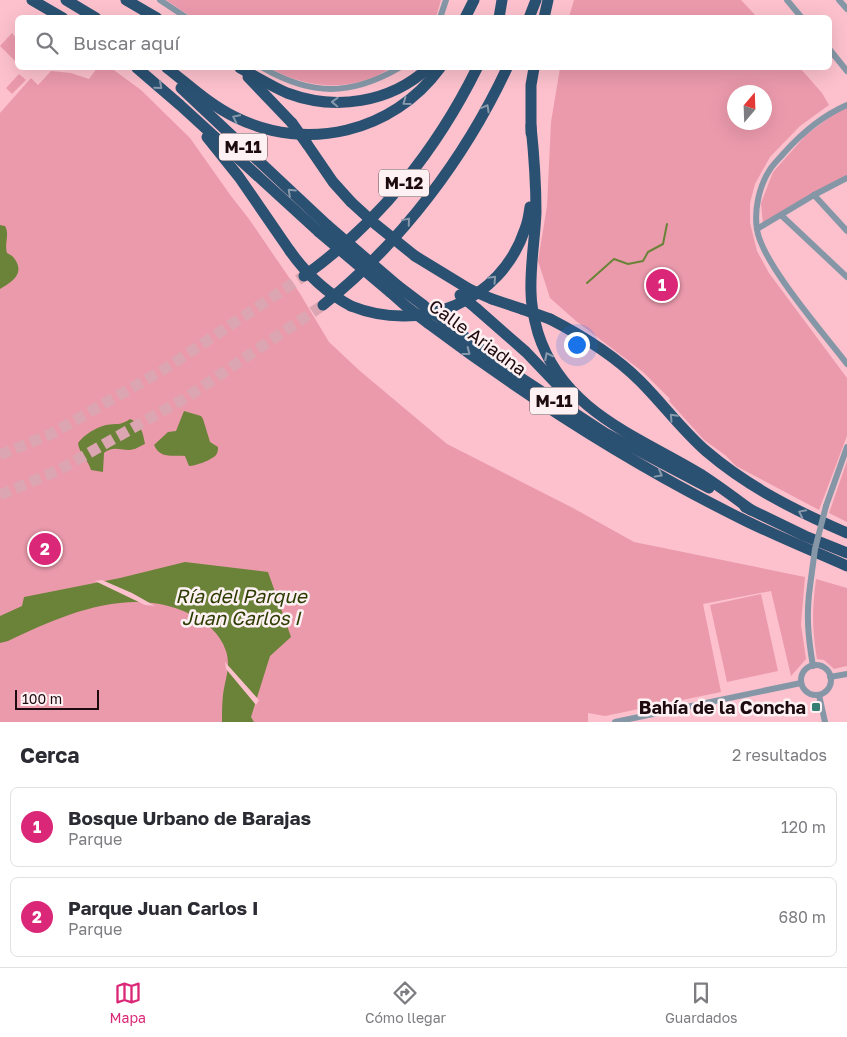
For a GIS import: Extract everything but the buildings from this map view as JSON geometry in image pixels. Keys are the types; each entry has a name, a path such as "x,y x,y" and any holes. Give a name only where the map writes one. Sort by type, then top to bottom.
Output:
{"highway":[{"path":"32,0 58,15"},
{"path":"66,0 91,15"},
{"path":"126,0 152,15"},
{"path":"466,15 474,0"},
{"path":"499,15 502,0"},
{"path":"530,15 536,0"},
{"path":"545,15 548,0"},
{"name":"Calle Ariadna","path":"139,70 394,289 423,305 560,405 618,441 751,510 805,536 847,553"},
{"name":"Calle Ariadna","path":"162,70 246,150 324,229"},
{"path":"169,70 205,99 234,117 254,126 296,135 347,130 380,118 418,93 438,70"},
{"path":"240,70 257,85 292,123 333,182 351,202 415,256 464,292 477,309 526,352 579,407 603,425 674,469"},
{"path":"242,70 301,97 321,102 343,102 368,99 392,91 408,83 425,70"},
{"name":"M-12","path":"304,276 350,239 397,191 440,135 476,70"},
{"name":"M-12","path":"323,305 384,248 408,221 449,168 484,112 506,70"},
{"path":"180,105 239,177 290,251 313,280 351,306 383,315 405,317 449,309 472,298 486,287 507,265 517,248 526,228 531,204 531,85 534,70"},
{"path":"531,126 536,214 531,293 534,319 549,359 576,395 603,418 702,476 751,510"},
{"name":"Calle Ariadna","path":"394,289 408,308 478,360 573,424 616,450 746,521 847,566"},
{"path":"464,292 492,298 550,319 580,334 608,353 640,381 705,450 742,478 772,498 809,517 847,533"}],"street":[{"path":"160,0 182,15"},
{"path":"441,15 446,0"},
{"path":"787,0 800,15"},
{"path":"839,0 847,9"},
{"path":"832,52 847,71"},
{"path":"267,70 296,84 318,89 334,89 359,86 395,70"},
{"path":"847,105 804,134 770,170 760,189 757,207 757,229 762,246 782,278 847,364"},
{"path":"757,229 847,178"},
{"path":"814,195 847,231"},
{"path":"781,215 847,277"},
{"path":"813,666 807,635 807,608 815,549 826,506 847,447"},
{"path":"813,666 822,666 830,677 830,686 819,695 809,694 801,683 802,673 813,666"},
{"path":"830,677 847,674"},
{"path":"615,722 801,683"},
{"path":"819,695 825,722"}],"shaded area":[{"path":"166,0 441,0 437,15 188,15"},
{"path":"574,0 741,0 755,15 570,15"},
{"path":"12,33 15,37 15,61 0,46"},
{"path":"96,70 114,70 141,90 190,138 299,292 329,342 360,371 447,444 573,508 634,542 805,577 801,624 806,659 791,676 771,591 703,604 721,692 605,716 588,713 588,722 0,722 0,113 31,78 38,85 51,71 71,73 89,79"},
{"path":"274,70 388,70 362,81 331,85 300,81"},
{"path":"560,70 802,70 822,93 829,105 800,126 770,157 755,184 750,203 750,223 757,251 769,273 847,378 847,436 819,510 736,466 725,455 704,440 669,401 670,399 643,372 576,321 550,298 538,261 547,206 551,122"},
{"path":"19,74 26,80 12,94 6,88"},
{"path":"847,108 847,178 763,225 761,203 773,172 806,135 834,114"},
{"path":"847,461 847,522 829,513"},
{"path":"816,579 847,588 847,666 834,669 824,660 817,659 813,619"},
{"path":"761,594 778,671 727,682 710,605"}],"water":[{"path":"0,225 5,226 7,253 15,259 18,270 15,278 0,289"},
{"path":"184,411 201,416 210,442 218,447 214,457 192,466 189,466 185,456 163,454 154,445 168,432 176,431"},
{"path":"130,419 139,426 145,444 131,450 113,449 107,451 104,453 103,472 91,470 78,443 87,434 98,428"},
{"name":"Ría del Parque Juan Carlos I","path":"185,562 268,572 291,637 270,656 251,717 254,722 222,722 223,695 228,662 226,651 216,633 202,621 190,614 167,606 144,602 97,607 74,613 0,643 0,616 22,606 24,597 120,578"}],"pier":[{"path":"102,580 132,593 155,606 145,605 95,581"},
{"path":"225,662 259,700 256,705 226,669"}],"waterway":[{"path":"587,283 614,259 628,264 643,261 648,252 663,244 667,224"}],"tunnel":[{"path":"0,455 51,434 163,370 304,276"},
{"path":"0,495 59,470 187,397 323,305"}],"place":[{"name":"Bosque Urbano de Barajas","path":"662,285"},
{"name":"Parque Juan Carlos I","path":"45,549"},
{"name":"Bahía de la Concha","path":"816,707"}]}
